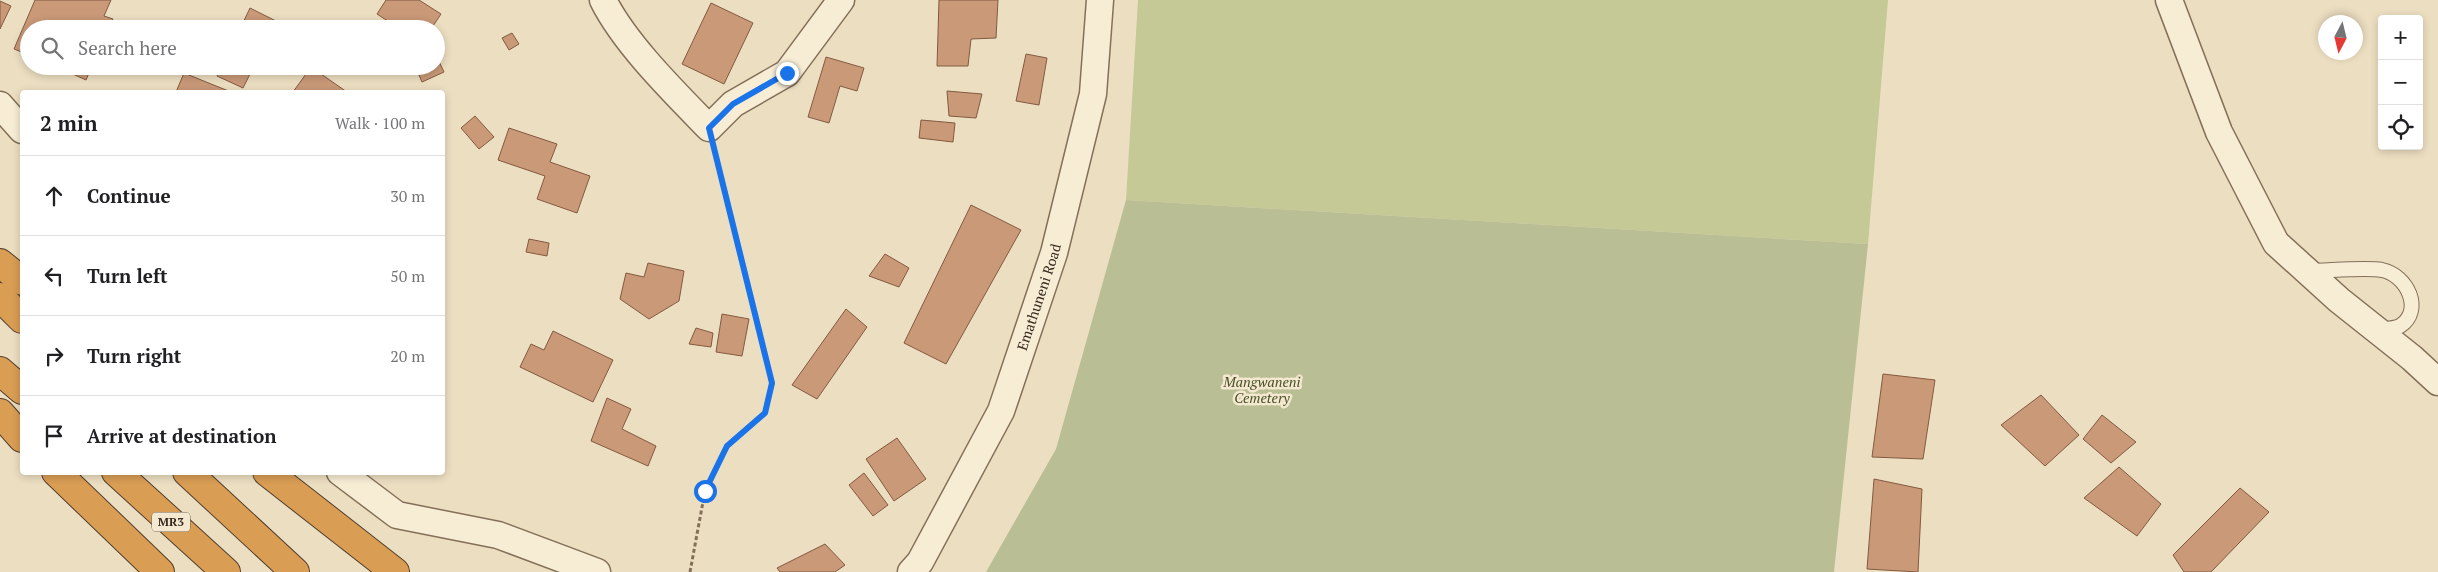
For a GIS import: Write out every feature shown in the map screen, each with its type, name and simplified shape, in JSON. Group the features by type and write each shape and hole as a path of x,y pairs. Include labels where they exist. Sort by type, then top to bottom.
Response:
{"highway":[{"path":"0,263 20,280"},
{"path":"0,297 20,317"},
{"path":"0,370 20,388"},
{"path":"0,414 20,436"},
{"path":"59,475 160,572"},
{"name":"MR3","path":"119,475 226,572"},
{"path":"190,475 295,572"},
{"path":"271,475 395,572"}],"street":[{"path":"603,0 611,16 667,86 709,128 733,104 787,73 841,0"},
{"name":"Emathuneni Road","path":"911,572 920,562 1000,411 1054,253 1093,94 1100,0"},
{"path":"2169,0 2223,141 2276,243 2438,382"},
{"path":"0,105 20,128"},
{"path":"344,475 397,515 498,534 597,572"}],"lane":[{"path":"2307,271 2383,270 2405,283 2411,296 2410,315 2399,326 2377,330"}],"path":[{"path":"690,572 705,491 727,446 765,413 772,383 709,128"}],"green space":[{"path":"1138,0 1888,0 1868,244 1126,200"},
{"name":"Mangwaneni Cemetery","path":"1126,200 1868,244 1834,572 986,572 1056,449"}],"building":[{"path":"35,0 111,0 104,16 112,20 26,20"},
{"path":"386,0 419,0 441,14 437,20 386,20 377,14"},
{"path":"939,0 998,0 996,38 971,39 968,66 937,66"},
{"path":"0,1 11,6 0,29"},
{"path":"711,3 753,23 724,84 682,64"},
{"path":"250,8 274,20 244,20"},
{"path":"512,33 519,44 509,50 502,38"},
{"path":"20,35 20,51 14,49"},
{"path":"1026,54 1047,58 1039,105 1016,101"},
{"path":"826,57 864,68 857,91 840,86 829,123 808,117"},
{"path":"75,75 88,75 86,80"},
{"path":"183,75 189,75 226,90 177,90"},
{"path":"217,75 250,75 243,88"},
{"path":"305,75 323,75 344,90 294,90"},
{"path":"419,75 437,75 422,82"},
{"path":"947,91 982,94 976,118 949,116"},
{"path":"475,116 494,137 479,149 461,128"},
{"path":"921,120 955,123 953,142 919,138"},
{"path":"509,128 557,144 550,162 590,176 577,213 537,199 545,176 498,160"},
{"path":"971,205 1021,230 946,364 904,343"},
{"path":"529,239 549,243 547,256 526,252"},
{"path":"885,254 909,268 899,287 869,276"},
{"path":"648,263 684,271 679,301 649,319 620,299 626,273 644,277"},
{"path":"846,309 867,327 817,399 792,385"},
{"path":"722,314 749,319 742,356 716,352"},
{"path":"696,328 713,333 711,347 689,344"},
{"path":"553,331 613,360 593,402 520,367 531,344 544,350"},
{"path":"1883,374 1935,380 1923,459 1872,457"},
{"path":"2041,395 2079,435 2045,466 2001,425"},
{"path":"607,398 631,409 622,429 656,446 648,466 591,441"},
{"path":"2102,415 2136,442 2111,463 2083,439"},
{"path":"897,438 926,479 894,501 866,459"},
{"path":"2119,467 2161,504 2137,536 2084,498"},
{"path":"864,473 888,505 873,516 849,485"},
{"path":"1874,479 1922,489 1918,572 1867,569"},
{"path":"2240,488 2269,512 2211,572 2184,572 2173,555"},
{"path":"825,544 845,565 835,572 780,572 777,568"}],"route":[{"path":"705,491 727,446 765,413 772,383 709,128 733,104 787,73"}]}
